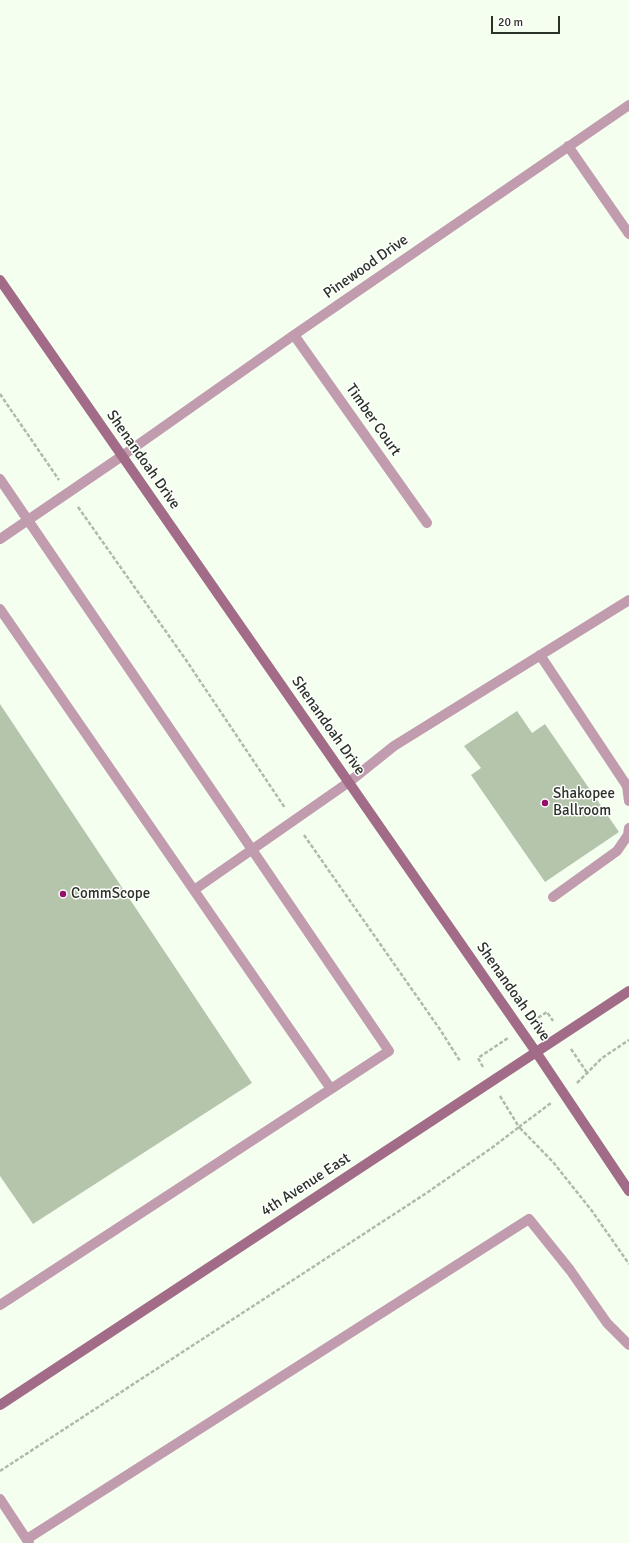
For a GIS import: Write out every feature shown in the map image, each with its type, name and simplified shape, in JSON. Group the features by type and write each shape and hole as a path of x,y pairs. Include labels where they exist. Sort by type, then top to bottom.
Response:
{"street":[{"name":"Pinewood Drive","path":"0,539 629,105"},
{"path":"568,146 629,234"},
{"name":"Shenandoah Drive","path":"0,280 536,1052 629,1191"},
{"name":"Timber Court","path":"294,335 427,523"},
{"path":"0,479 389,1051 0,1304"},
{"path":"194,890 349,782 394,746 629,600"},
{"path":"0,609 331,1089"},
{"path":"540,655 628,785 629,801"},
{"path":"553,897 617,851 628,835 629,828"},
{"name":"4th Avenue East","path":"0,1405 629,991"},
{"path":"0,1499 28,1541 529,1219 570,1270 607,1323 629,1345"}],"path":[{"path":"0,394 67,492 186,660 294,820 441,1031 460,1061"},
{"path":"588,1074 602,1058 629,1040"},
{"path":"0,1471 425,1194 519,1127 552,1162 582,1199 629,1264"}],"building":[{"name":"CommScope","path":"0,704 252,1083 33,1224 0,1176"},
{"name":"Shakopee Ballroom","path":"517,711 532,733 545,724 619,832 545,882 471,775 481,768 464,746"}],"place":[{"name":"Shakopee Ballroom","path":"545,803"},
{"name":"CommScope","path":"63,894"}]}
